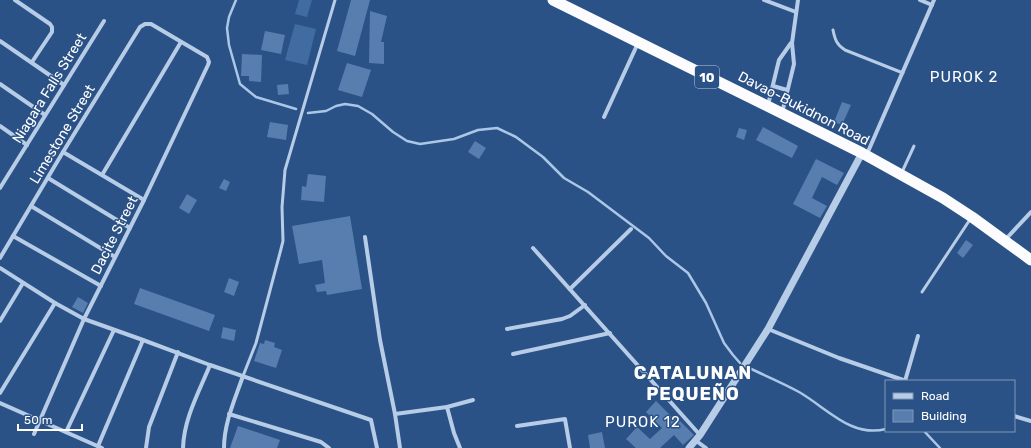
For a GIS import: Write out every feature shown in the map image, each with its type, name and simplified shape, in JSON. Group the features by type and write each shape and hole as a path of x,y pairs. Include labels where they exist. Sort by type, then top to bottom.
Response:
{"highway":[{"name":"Davao-Bukidnon Road","path":"559,1 864,155 943,198 1031,260"}],"street":[{"path":"15,0 50,24 52,27 52,32 32,62"},
{"path":"764,0 796,12"},
{"path":"781,114 794,64 792,43 798,0"},
{"path":"920,0 932,5"},
{"path":"689,448 768,329 864,155 903,73 934,0"},
{"name":"Niagara Falls Street","path":"0,188 104,21"},
{"name":"Limestone Street","path":"0,258 140,27 145,24 151,24 181,42"},
{"path":"0,41 64,85"},
{"path":"102,175 181,42"},
{"name":"Dacite Street","path":"34,434 84,319 116,258 208,65 208,59 205,55 181,42"},
{"path":"604,117 638,42"},
{"path":"767,106 779,60 792,43"},
{"path":"0,84 45,115"},
{"path":"772,86 788,90"},
{"path":"0,126 27,145"},
{"path":"63,152 144,200"},
{"path":"48,178 130,228"},
{"path":"32,206 116,258"},
{"path":"1004,240 1031,212"},
{"path":"570,289 631,229"},
{"path":"13,236 101,286"},
{"path":"365,237 380,340 395,414 400,448"},
{"path":"533,248 610,333 706,448"},
{"path":"0,268 55,303 84,319 178,352 210,365 371,420 377,448"},
{"path":"0,321 23,283"},
{"path":"0,393 55,303"},
{"path":"507,328 562,320 585,305"},
{"path":"768,329 839,358 903,380"},
{"path":"66,432 114,330"},
{"path":"513,354 610,333"},
{"path":"906,380 918,336"},
{"path":"98,446 143,340"},
{"path":"146,448 148,427 178,352"},
{"path":"183,448 189,414 210,365"},
{"path":"224,448 229,414 243,376"},
{"path":"395,414 447,407 473,400"},
{"path":"0,403 102,448"},
{"path":"447,407 460,448"},
{"path":"229,414 321,442 329,448"},
{"path":"1015,416 1031,421"},
{"path":"517,426 565,419 570,448"}],"lane":[{"path":"243,376 256,343 283,241 282,207 285,170 335,0"},
{"path":"833,30 836,42 845,50 903,73"},
{"path":"900,175 914,146"},
{"path":"922,292 972,217"}],"shaded area":[{"path":"299,0 312,0 307,17 295,14"},
{"path":"295,24 316,29 307,65 285,60"}],"building":[{"path":"351,0 370,0 355,56 337,51"},
{"path":"370,11 387,16 381,42 384,42 384,64 369,63"},
{"path":"265,31 285,35 281,54 261,50"},
{"path":"242,54 262,55 261,82 249,81 249,76 241,76"},
{"path":"347,63 371,70 362,97 338,90"},
{"path":"288,84 289,94 278,95 277,85"},
{"path":"842,102 851,105 842,125 834,122"},
{"path":"270,122 288,125 286,140 267,137"},
{"path":"763,127 798,146 792,158 756,140"},
{"path":"739,128 747,130 744,140 736,137"},
{"path":"475,141 486,148 479,159 468,152"},
{"path":"816,159 844,173 837,185 822,177 812,198 827,206 820,218 793,204"},
{"path":"308,174 326,176 324,202 301,200 302,186 306,187"},
{"path":"224,179 230,182 226,191 219,188"},
{"path":"187,194 197,200 189,214 179,208"},
{"path":"350,216 362,289 327,295 326,291 317,292 315,285 325,283 322,260 299,264 292,226"},
{"path":"966,240 973,245 963,258 957,253"},
{"path":"229,278 239,282 234,296 224,292"},
{"path":"140,288 215,315 209,331 134,304"},
{"path":"78,297 88,303 83,313 72,307"},
{"path":"223,327 236,330 234,341 221,338"},
{"path":"265,340 275,343 274,347 282,350 276,368 254,361 260,343 264,344"},
{"path":"656,401 673,418 675,416 694,435 683,445 674,435 660,448 636,448 626,439 637,427 650,439 662,428 646,412"},
{"path":"238,426 280,440 277,448 230,448"},
{"path":"602,432 605,448 590,448 588,435"}],"waterway":[{"path":"236,0 229,17 227,28 229,45 240,84 256,97 296,109"},
{"path":"308,113 326,111 336,106 345,104 358,106 372,114 393,132 407,141 420,144 454,139 478,130 497,128 516,137 543,157 564,178 588,192 649,238 666,256 688,273 706,303 724,343 740,363"},
{"path":"749,368 799,392 840,420 850,425 873,431 885,429"},
{"path":"925,432 940,448"}],"district":[{"name":"PUROK 2","path":"964,77"},
{"name":"CATALUNAN PEQUEÑO","path":"693,383"},
{"name":"PUROK 12","path":"643,422"}]}
